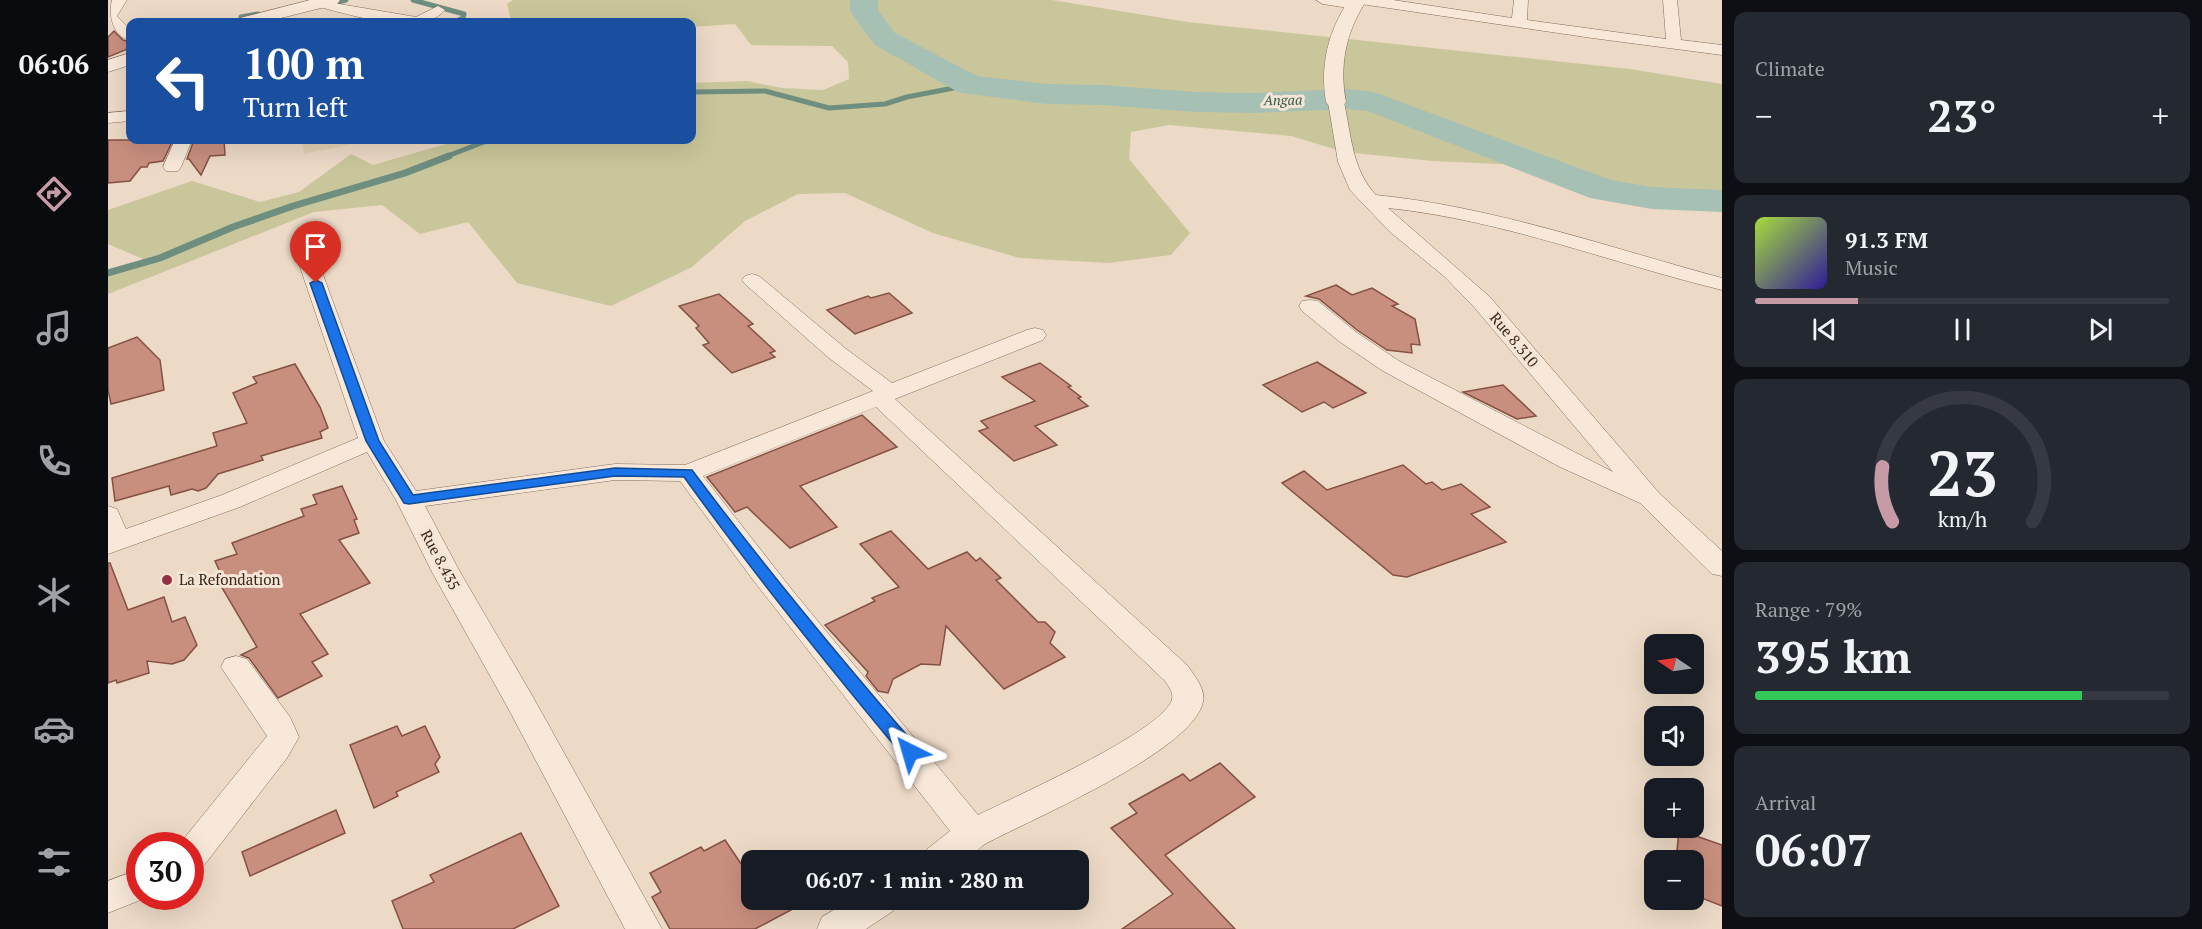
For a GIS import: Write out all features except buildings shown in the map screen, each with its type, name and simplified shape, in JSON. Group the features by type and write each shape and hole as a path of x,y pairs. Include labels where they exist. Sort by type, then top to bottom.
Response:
{"street":[{"path":"120,0 109,16 126,33"},
{"path":"1323,0 1359,2 1519,22 1722,50"},
{"path":"1519,22 1521,0"},
{"path":"1670,0 1674,44"},
{"path":"1335,96 1336,46 1359,2"},
{"path":"318,3 320,18"},
{"path":"261,18 318,3 392,18"},
{"path":"426,18 438,10"},
{"path":"108,66 126,59"},
{"name":"Rue 8.310","path":"1335,96 1347,162 1357,186 1397,228 1452,273 1482,302 1651,500 1722,567"},
{"path":"108,118 126,116"},
{"path":"172,167 181,144"},
{"path":"1370,200 1439,207 1494,219 1722,284"},
{"name":"Rue 8.435","path":"308,261 372,441 409,500 446,572 522,705 644,929"},
{"path":"752,280 884,395 1176,673 1188,690 1187,704 1179,718 1132,752 972,834 952,850"},
{"path":"1310,306 1348,338 1391,366 1569,461 1651,500"},
{"path":"409,500 615,472 688,473 1035,335"},
{"path":"108,515 112,544 231,501 372,441"},
{"path":"688,473 722,521 841,670 939,787 972,834"},
{"path":"204,839 276,749 282,736 279,726 236,667"},
{"path":"108,897 126,890"},
{"path":"835,929 864,910"}],"shaded area":[{"path":"513,0 1052,0 1187,22 1630,69 1722,84 1722,201 1631,195 1603,190 1542,166 1433,161 1344,152 1291,136 1169,125 1131,132 1129,159 1190,233 1171,255 1108,263 1020,258 933,233 845,193 798,194 745,221 692,267 611,306 517,283 468,222 420,234 382,205 314,212 108,294 108,272 143,259 108,244 108,210 192,181 260,202 299,192 351,154 373,165 446,144 696,144 696,83 747,81 782,88 823,90 849,79 848,62 832,46 751,45 735,24 696,27 696,18 510,18 507,4"},
{"path":"302,144 348,144 348,145 304,154"}],"waterway":[{"path":"331,4 346,0"},
{"path":"413,0 464,14 463,18"},
{"name":"Angaa","path":"864,0 864,11 885,39 969,85 1047,94 1102,95 1196,102 1254,103 1348,99 1374,102 1603,190 1652,198 1722,201"},
{"path":"241,17 258,14"},
{"path":"696,92 765,91 829,108 885,104 907,97 969,85"},
{"path":"445,157 479,144"},
{"path":"108,273 160,258 233,227 293,206 405,173 449,156"}],"place":[{"name":"La Refondation","path":"167,580"}],"route":[{"path":"316,283 372,441 409,500 615,472 688,473 709,504 841,670 910,752"}]}
